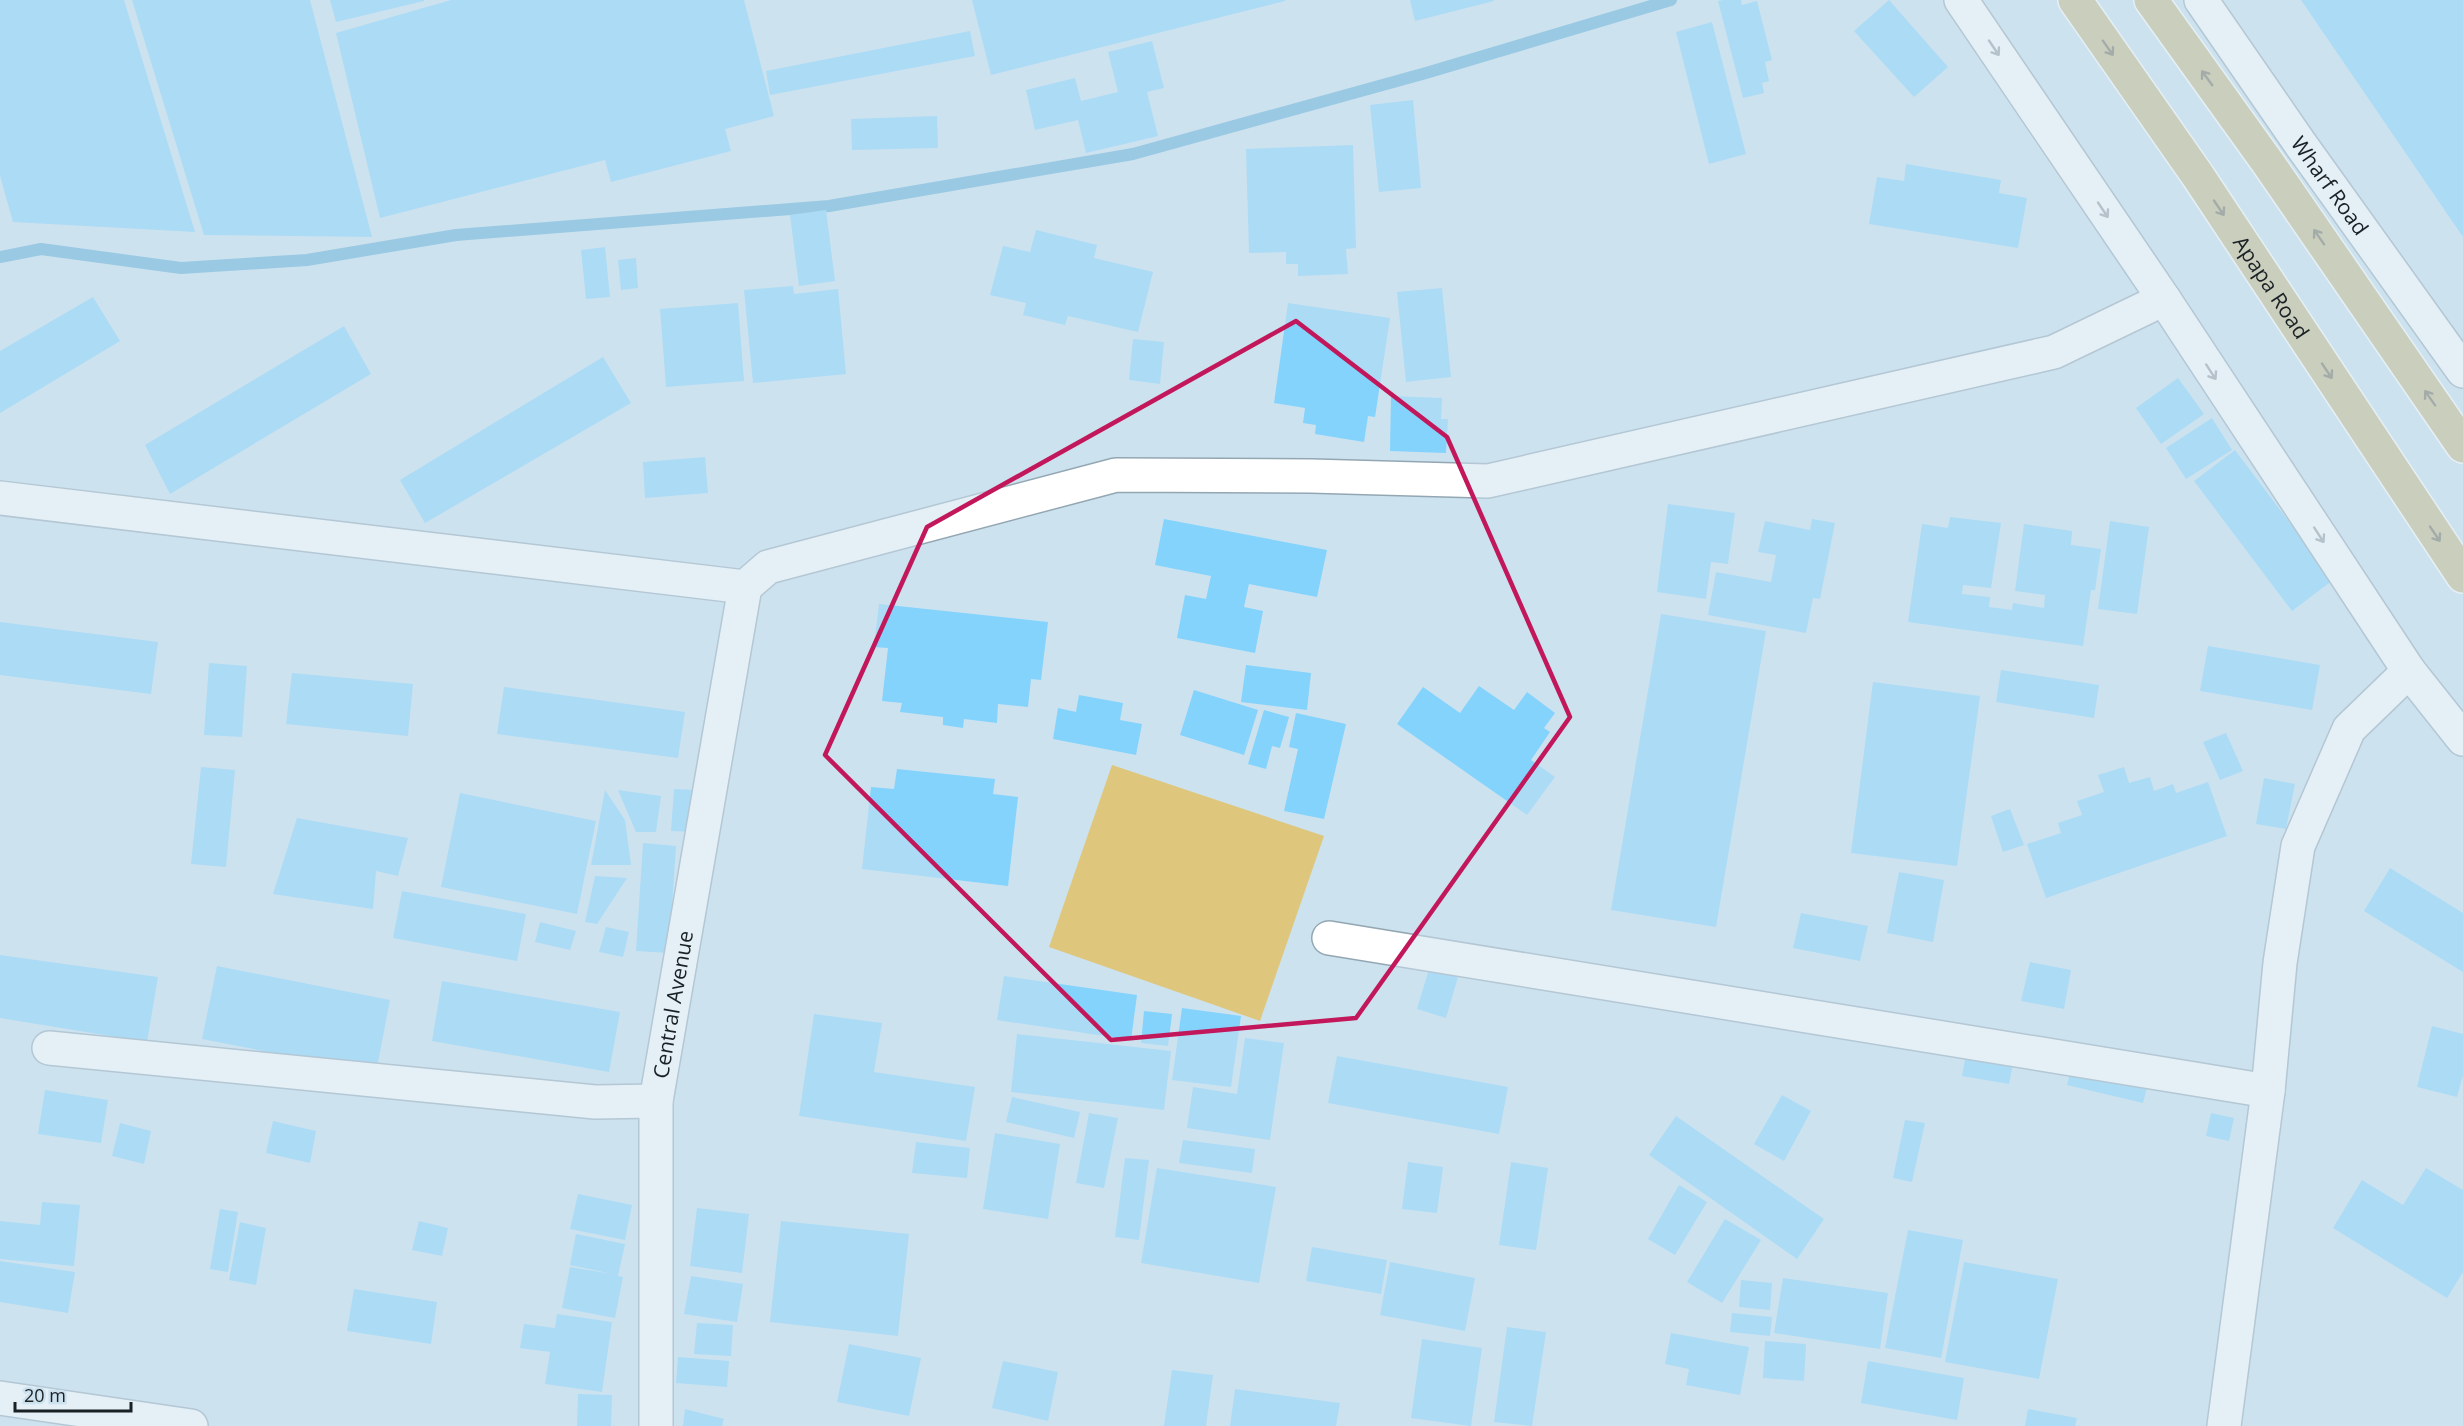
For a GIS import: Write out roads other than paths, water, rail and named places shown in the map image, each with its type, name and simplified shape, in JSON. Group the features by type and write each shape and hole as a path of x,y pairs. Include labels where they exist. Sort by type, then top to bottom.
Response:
{"main road":[{"name":"Apapa Road","path":"2075,0 2198,176 2463,576"},
{"path":"2151,0 2268,163 2463,446"}],"street":[{"path":"1961,0 2164,299 2409,671 2463,739"},
{"name":"Wharf Road","path":"2201,0 2299,142 2463,371"},
{"path":"0,498 745,587 768,567 1116,475 1311,476 1488,481 2054,352 2164,299"},
{"name":"Central Avenue","path":"656,1426 656,1101 745,587"},
{"path":"2224,1426 2268,1091 2280,963 2298,846 2349,729 2409,671"},
{"path":"1329,938 2268,1091"},
{"path":"49,1048 595,1102 656,1101"},
{"path":"0,1398 191,1426"}],"waterway":[{"path":"0,257 41,249 181,268 307,260 456,235 829,206 1133,154 1426,73 1671,0"}]}
